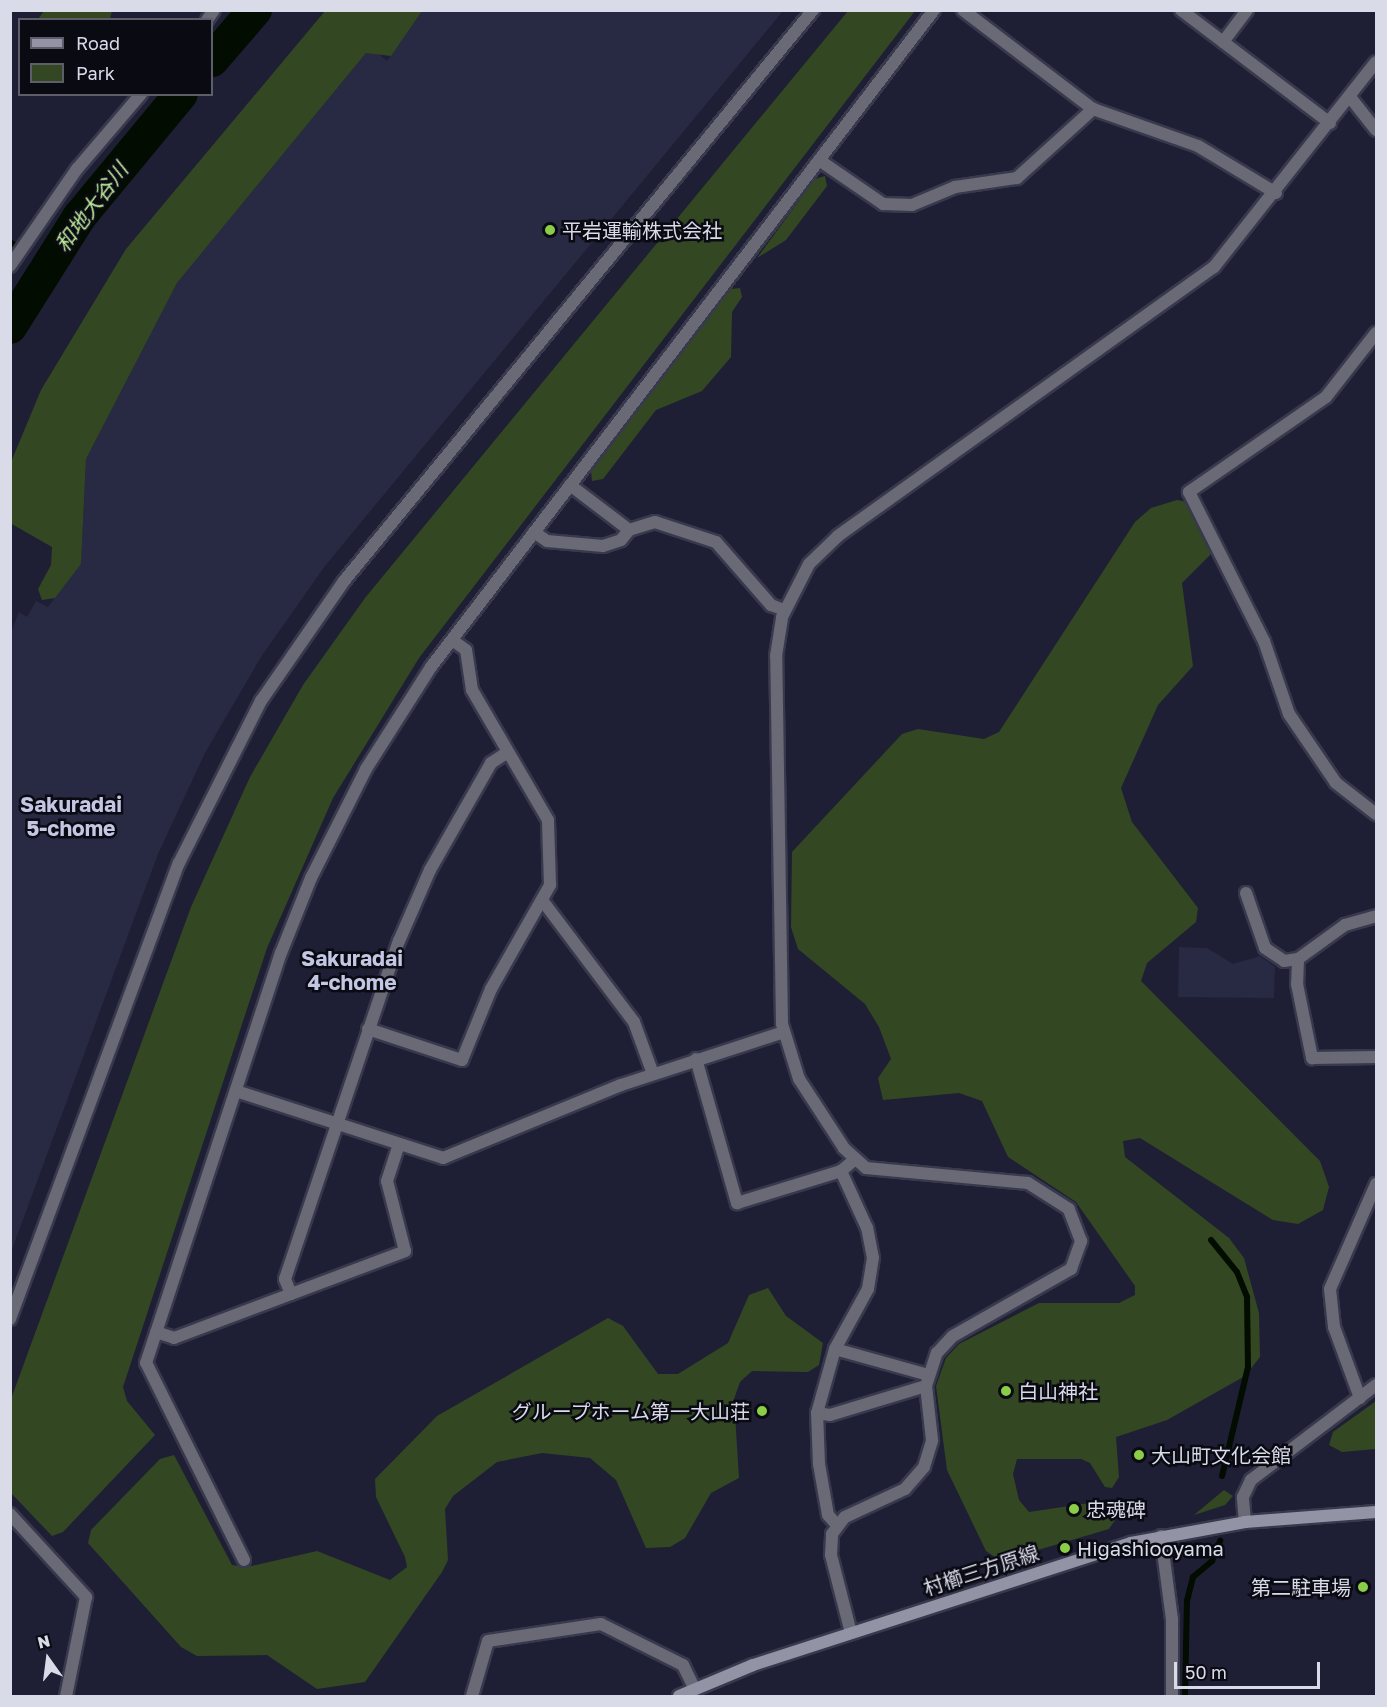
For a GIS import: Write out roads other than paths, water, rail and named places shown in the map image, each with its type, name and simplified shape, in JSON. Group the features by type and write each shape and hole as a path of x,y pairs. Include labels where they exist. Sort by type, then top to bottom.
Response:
{"main road":[{"name":"村櫛三方原線","path":"679,1696 851,1633 1161,1536 1245,1522 1377,1512"}],"street":[{"path":"10,1319 179,863 261,700 344,581 813,10"},
{"path":"244,1560 146,1363 281,953 328,841 386,735 452,640 934,10"},
{"path":"963,10 1093,109 1198,146 1276,194"},
{"path":"1181,10 1330,123"},
{"path":"1223,42 1247,10"},
{"path":"851,1633 830,1545 837,1525 905,1489 924,1467 932,1440 927,1381 947,1340 1071,1269 1081,1252 1078,1226 1069,1209 1028,1183 880,1173 854,1160 799,1079 784,1032 776,656 784,610 798,580 823,549 1214,267 1276,194 1377,62"},
{"path":"10,266 77,169 139,96"},
{"path":"1350,97 1377,130"},
{"path":"819,160 884,204 912,205 955,187 1017,178 1093,109"},
{"path":"1377,333 1326,397 1189,492 1264,641 1289,714 1336,783 1377,814"},
{"path":"570,485 629,530"},
{"path":"534,532 547,541 603,546 621,540 629,530 656,522 716,542 771,605 784,610"},
{"path":"368,1029 462,1060 491,989 550,885 548,820 472,690 466,650 452,640"},
{"path":"291,1294 285,1279 336,1123 368,1029 430,870 491,763 508,752"},
{"path":"1246,893 1269,955 1284,961 1298,959 1336,929 1377,916"},
{"path":"542,900 634,1022 653,1074"},
{"path":"1298,959 1297,984 1312,1058 1377,1057"},
{"path":"236,1090 442,1158 653,1074 784,1032"},
{"path":"696,1059 737,1203 841,1171 854,1160"},
{"path":"156,1332 174,1338 405,1251 387,1181 399,1144"},
{"path":"837,1525 828,1515 819,1464 817,1413 835,1349 868,1289 873,1258 867,1228 841,1171"},
{"path":"1360,1398 1334,1327 1330,1289 1377,1184"},
{"path":"835,1349 927,1381"},
{"path":"817,1413 830,1415 927,1381"},
{"path":"1245,1522 1244,1497 1251,1480 1377,1385"},
{"path":"10,1514 86,1597 66,1696"},
{"path":"1161,1536 1172,1619 1172,1696"},
{"path":"472,1696 488,1641 601,1624 683,1665 694,1689"}],"waterway":[{"name":"和地大谷川","path":"213,59 255,10"},
{"name":"和地大谷川","path":"10,327 80,216 179,96"},
{"path":"10,242 16,246"},
{"path":"39,261 47,265"},
{"path":"1211,1240 1237,1272 1247,1297 1248,1367 1222,1476"},
{"path":"1185,1696 1187,1601 1193,1577 1212,1561 1220,1541"}],"place":[{"name":"平岩運輸株式会社","path":"550,230"},
{"name":"白山神社","path":"1006,1391"},
{"name":"グループホーム第一大山荘","path":"762,1411"},
{"name":"大山町文化会館","path":"1139,1455"},
{"name":"忠魂碑","path":"1074,1509"},
{"name":"Higashiooyama","path":"1065,1548"},
{"name":"第二駐車場","path":"1363,1587"}],"district":[{"name":"Sakuradai 5-chome","path":"71,816"},
{"name":"Sakuradai 4-chome","path":"352,970"}]}
